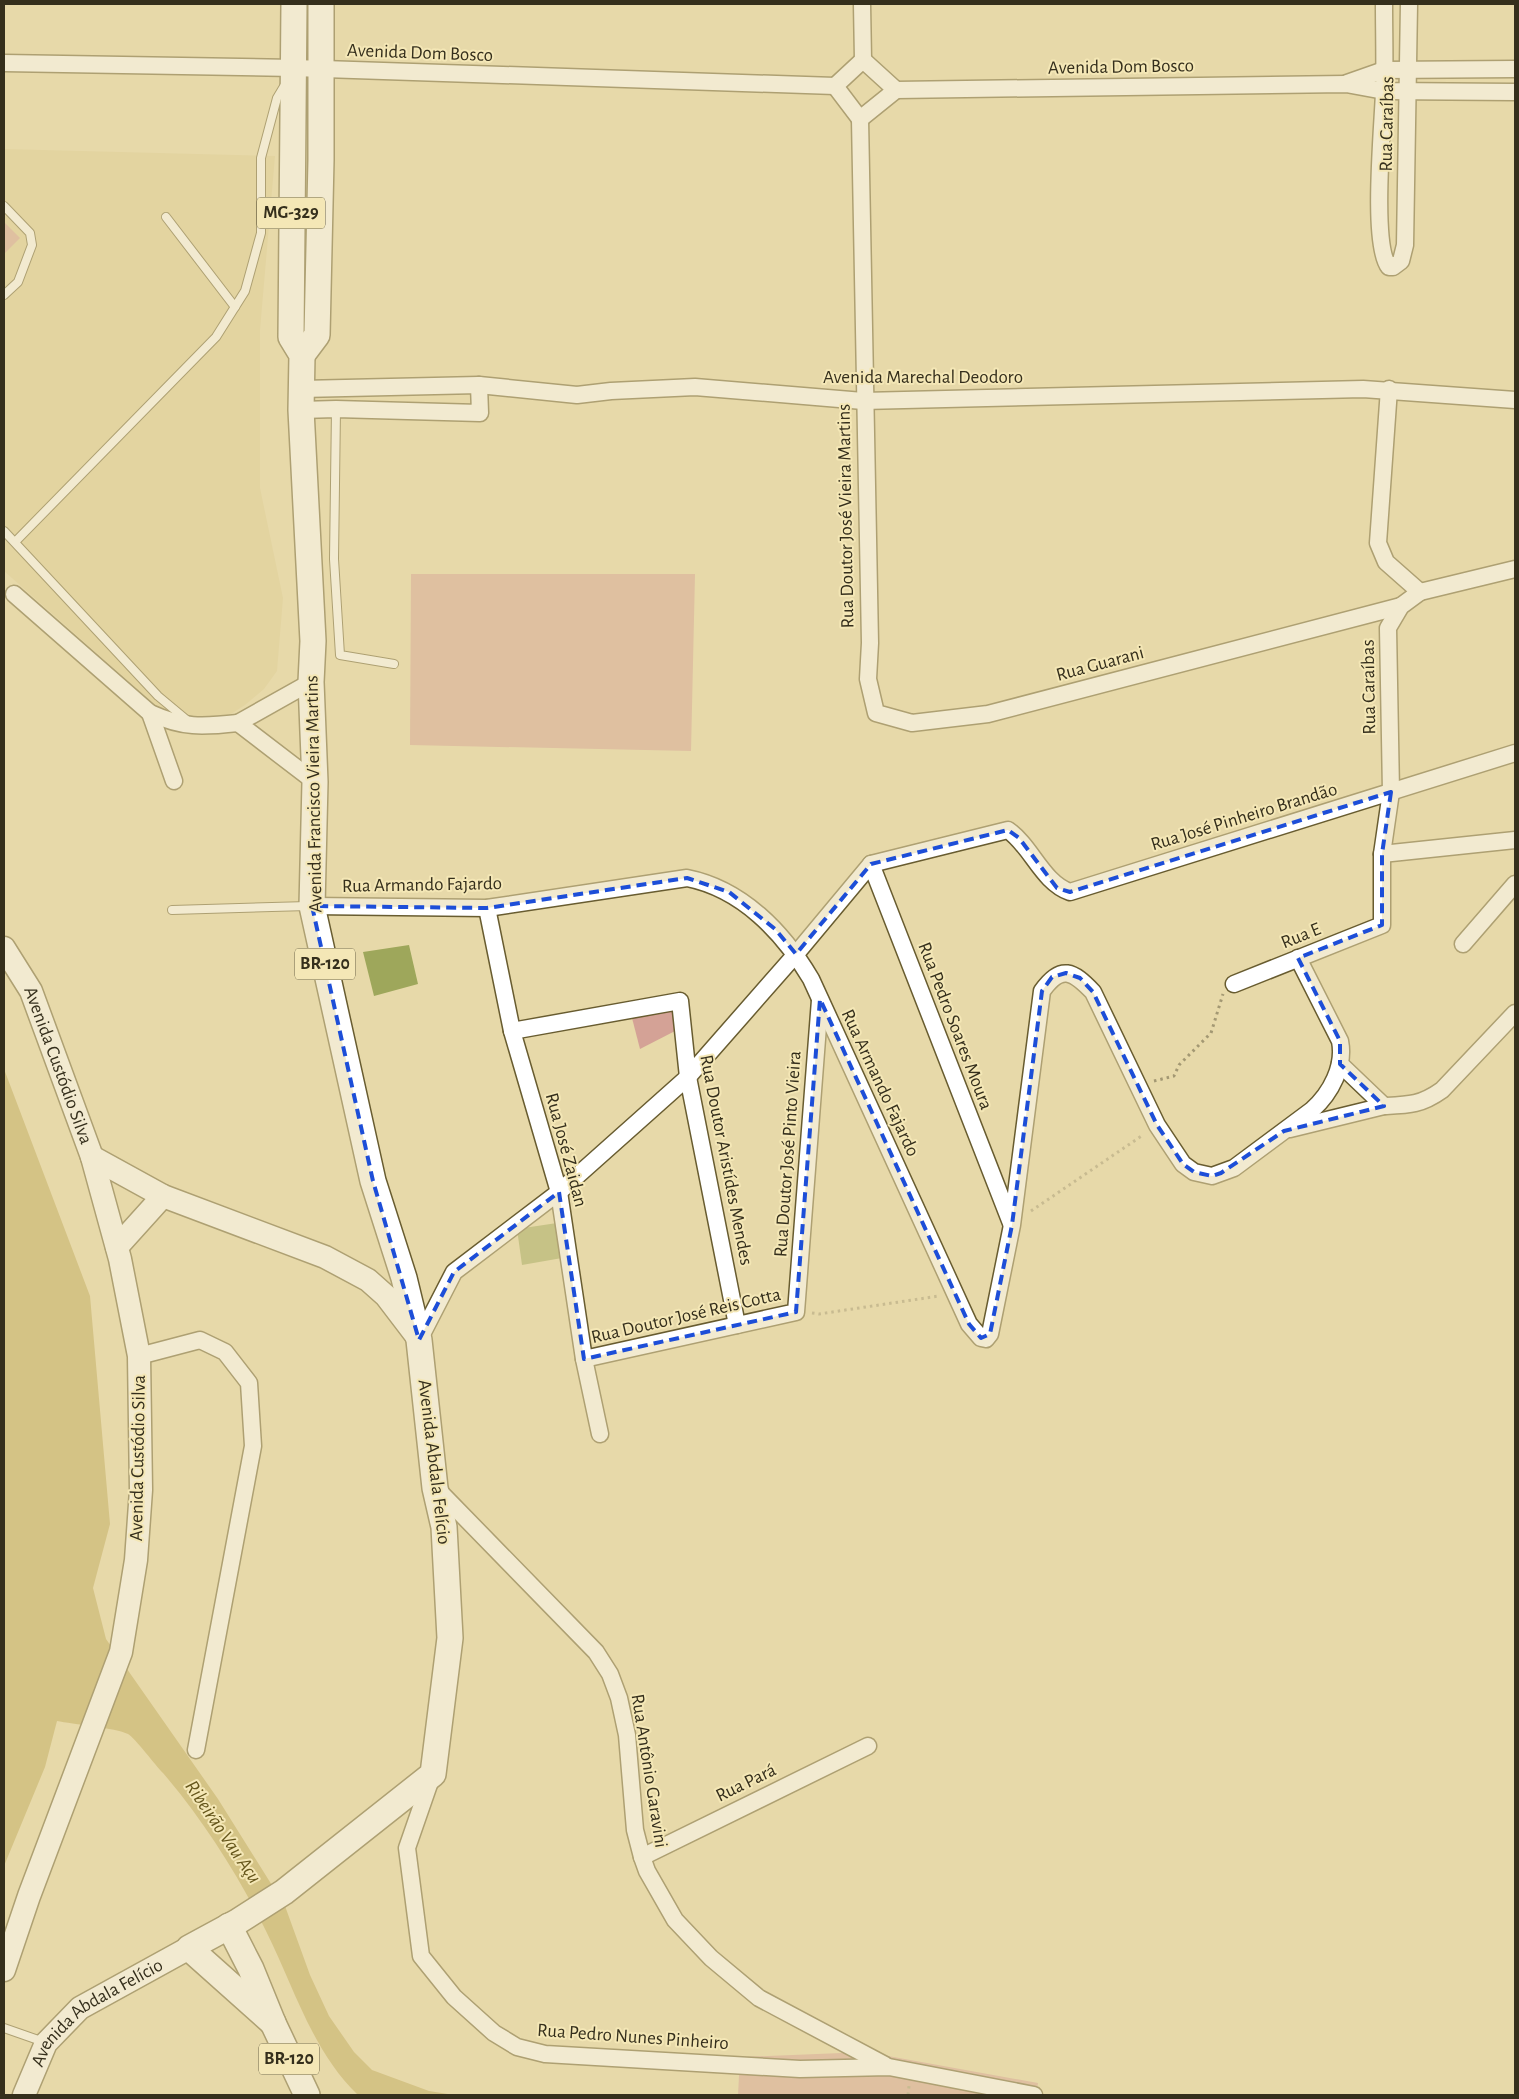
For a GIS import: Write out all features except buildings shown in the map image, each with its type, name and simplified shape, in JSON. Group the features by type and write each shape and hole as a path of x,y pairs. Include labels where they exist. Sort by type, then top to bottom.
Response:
{"main road":[{"name":"Avenida Francisco Vieira Martins","path":"294,4 295,89 291,139 291,337 302,355 301,400 313,641 311,682 315,782 312,906 373,1182 404,1278 420,1340"},
{"path":"302,355 316,335 322,70 321,4"},
{"name":"Avenida Custódio Silva","path":"4,948 31,991 92,1158 119,1253 136,1330 139,1356 141,1490 136,1560 121,1652 84,1747 4,1970"},
{"path":"92,1158 163,1196 325,1257 368,1280 386,1296 420,1340"},
{"path":"119,1253 163,1196"},
{"name":"Avenida Abdala Felício","path":"420,1340 435,1488 444,1527 450,1638 433,1774"},
{"path":"273,2023 189,1948 233,1924 284,1892 433,1774"},
{"path":"233,1924 273,2023"},
{"name":"Avenida Abdala Felício","path":"24,2095 46,2043 80,2008 189,1948"},
{"name":"BR-120","path":"273,2023 307,2095"}],"street":[{"path":"862,4 863,60 896,90 860,119 835,86 863,60"},
{"name":"Rua Caraíbas","path":"1384,4 1384,91 1379,206 1384,257 1389,266 1393,267 1401,261 1405,245 1409,4"},
{"name":"Avenida Dom Bosco","path":"4,63 294,68 835,86"},
{"path":"1384,70 1515,69"},
{"name":"Avenida Dom Bosco","path":"1346,84 1384,70"},
{"name":"Avenida Dom Bosco","path":"896,90 1346,84 1384,91 1515,92"},
{"name":"Rua Doutor José Vieira Martins","path":"860,119 863,401 870,643"},
{"path":"301,400 336,409 480,413 479,384"},
{"name":"Avenida Marechal Deodoro","path":"301,400 479,384 577,395 695,386 863,401 1389,389 1515,400"},
{"path":"1389,389 1378,543 1386,562 1420,592 1515,569"},
{"name":"Rua Caraíbas","path":"1382,925 1382,854 1391,792 1388,628 1401,606 1420,592"},
{"path":"14,594 150,713 172,723 193,726 238,723 311,682"},
{"name":"Rua Guarani","path":"870,643 868,679 876,713 912,723 988,714 1401,606"},
{"path":"150,713 174,781"},
{"path":"238,723 315,782"},
{"name":"Rua José Pinheiro Brandão","path":"870,864 1008,830 1019,838 1058,888 1070,892 1515,753"},
{"path":"1382,854 1515,840"},
{"path":"420,1340 454,1272 559,1192 688,1078 796,954 870,864"},
{"name":"Rua Pedro Soares Moura","path":"870,864 1012,1224"},
{"name":"Rua Armando Fajardo","path":"312,906 487,908 687,878 709,882 729,892 769,924 796,954 820,999 969,1324 982,1338 986,1339 990,1334 1012,1224 1042,991 1052,977 1066,973 1080,978 1093,992 1137,1084"},
{"path":"1463,944 1515,884"},
{"name":"Rua José Zaidan","path":"487,908 512,1031 559,1192 584,1359 600,1434"},
{"name":"Rua E","path":"1234,984 1382,925"},
{"path":"1137,1084 1157,1125 1183,1164 1194,1172 1212,1176 1234,1168 1284,1131 1322,1101 1334,1081 1342,1051 1340,1041 1298,958"},
{"name":"Rua Doutor José Pinto Vieira","path":"796,1312 820,999"},
{"name":"Rua Doutor Aristídes Mendes","path":"512,1031 680,1001 688,1078 737,1325"},
{"path":"1284,1131 1384,1106 1414,1105 1428,1100 1442,1090 1515,1013"},
{"path":"1340,1064 1384,1106"},
{"name":"Rua Doutor José Reis Cotta","path":"584,1359 796,1312"},
{"path":"139,1356 200,1340 225,1352 249,1383 253,1446 196,1750"},
{"name":"Rua Antônio Garavini","path":"435,1488 596,1652 610,1674 619,1698 627,1735 634,1830 647,1871 675,1920 711,1958 760,1998 889,2067"},
{"name":"Rua Pará","path":"642,1857 868,1746"},
{"name":"Rua Pedro Nunes Pinheiro","path":"433,1774 407,1848 421,1956 454,1997 502,2038 517,2047 545,2054 800,2069 889,2067 1034,2095"}],"lane":[{"path":"15,542 216,336 245,291 261,233 261,158 277,98 294,68"},
{"path":"4,206 30,233 32,245 18,282 4,295"},
{"path":"166,217 235,307"},
{"path":"336,409 334,559 340,655 394,664"},
{"path":"4,531 158,696 193,726"},
{"path":"172,910 312,906"},
{"path":"4,2028 46,2043"}],"path":[{"path":"1137,1084 1174,1076 1179,1065 1212,1033 1220,998 1234,984"},
{"path":"1012,1224 1157,1125"},
{"path":"796,1312 819,1314 955,1293"}],"highlighted area":[{"path":"1391,792 1382,854 1382,925 1298,958 1340,1041 1340,1064 1384,1106 1284,1131 1221,1173 1212,1176 1194,1172 1183,1164 1157,1125 1093,992 1080,978 1066,973 1052,977 1042,991 1012,1225 990,1334 981,1338 969,1324 820,999 796,1312 584,1359 559,1192 454,1272 419,1340 373,1181 312,906 487,908 687,878 729,892 775,929 796,954 871,864 1008,830 1019,838 1057,888 1070,892"}],"shaded area":[{"path":"4,149 275,156 260,330 260,488 283,598 277,671 264,689 245,705 220,721 197,719 162,711 4,571"},
{"path":"4,222 20,238 4,254"},
{"path":"411,574 695,574 691,751 410,745"},
{"path":"674,1006 677,1030 640,1049 632,1018"},
{"path":"866,2052 1038,2083 1036,2095 738,2095 740,2057"}],"water":[{"name":"Ribeirão Vau Açu","path":"4,1069 90,1296 110,1524 93,1588 106,1639 218,1799 285,1906 310,1975 329,2016 354,2052 372,2070 429,2091 454,2095 358,2095 342,2078 316,2039 266,1931 232,1869 178,1791 128,1734 104,1728 57,1721 45,1767 4,1866"}]}
